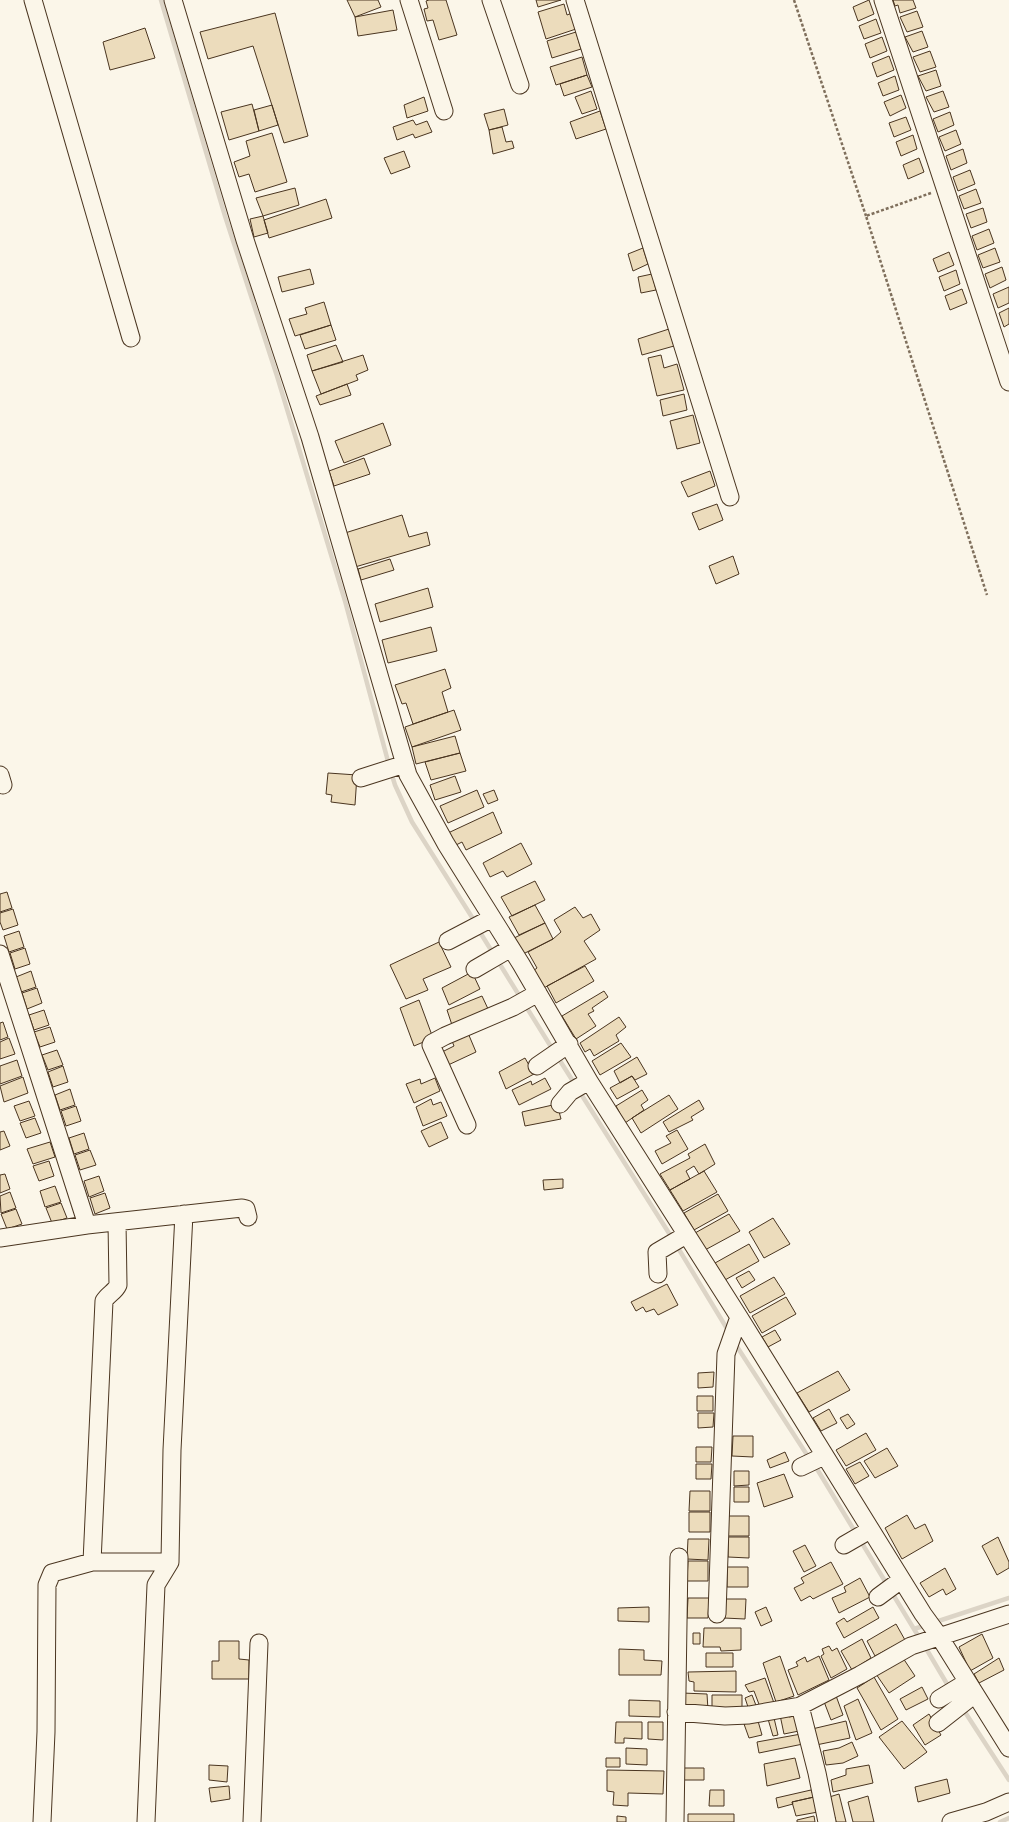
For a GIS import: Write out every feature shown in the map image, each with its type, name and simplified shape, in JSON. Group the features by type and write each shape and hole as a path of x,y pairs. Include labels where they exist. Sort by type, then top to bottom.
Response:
{"street":[{"path":"33,0 130,338"},
{"path":"173,0 245,240 310,437 402,765 488,920 494,958 527,998 554,1054 575,1091 684,1236 738,1318 811,1462 857,1538 889,1589 923,1614 934,1635 958,1695 1009,1748"},
{"path":"409,0 444,111"},
{"path":"491,0 520,85"},
{"path":"576,0 730,497"},
{"path":"883,0 1009,382"},
{"path":"361,778 402,765"},
{"path":"448,941 488,920"},
{"path":"0,954 87,1225"},
{"path":"467,1126 431,1045 445,1036 527,998"},
{"path":"0,1238 87,1225 242,1208 246,1209 248,1217"},
{"path":"146,1822 156,1585 170,1562 172,1443 184,1214"},
{"path":"92,1562 104,1301 106,1296 115,1290 118,1284 117,1222"},
{"path":"658,1274 657,1252 661,1248 684,1236"},
{"path":"717,1614 726,1354 738,1318"},
{"path":"675,1822 679,1557"},
{"path":"42,1822 46,1732 47,1585 52,1573 92,1562 170,1562"},
{"path":"676,1712 725,1716 749,1715 800,1706 934,1635 1009,1614"},
{"path":"252,1822 259,1642"},
{"path":"938,1723 958,1695"},
{"path":"800,1706 817,1773 827,1822"},
{"path":"950,1822 986,1812 1009,1802"}],"path":[{"path":"794,0 866,216 987,595"},
{"path":"866,216 944,188"}],"building":[{"path":"347,0 378,0 381,7 355,17"},
{"path":"446,0 457,35 439,40 433,20 427,21 424,9 428,8 426,1"},
{"path":"536,0 561,0 538,7"},
{"path":"869,0 874,14 858,21 853,7"},
{"path":"893,0 913,0 916,8 900,13 898,5 895,6"},
{"path":"564,4 567,15 572,13 576,29 546,39 538,12"},
{"path":"393,10 397,30 358,36 355,17"},
{"path":"917,11 923,27 907,32 900,17"},
{"path":"275,13 308,136 284,143 253,46 208,59 200,32"},
{"path":"876,19 881,33 864,39 859,26"},
{"path":"145,28 155,58 110,70 103,42"},
{"path":"922,31 928,47 913,52 905,37"},
{"path":"576,32 581,49 552,58 547,41"},
{"path":"882,37 887,51 870,58 865,44"},
{"path":"930,51 936,67 920,72 913,57"},
{"path":"889,56 894,70 877,77 872,63"},
{"path":"582,57 587,75 556,85 550,67"},
{"path":"936,70 941,86 926,91 918,76"},
{"path":"587,75 592,87 564,96 560,84"},
{"path":"895,76 899,90 883,96 878,83"},
{"path":"591,91 597,109 582,114 575,97"},
{"path":"943,91 949,107 934,112 926,97"},
{"path":"901,95 906,108 890,116 884,102"},
{"path":"424,97 428,111 407,118 404,105"},
{"path":"252,104 259,131 229,140 221,112"},
{"path":"272,105 278,125 259,131 254,110"},
{"path":"504,109 508,125 489,130 484,114"},
{"path":"600,111 606,129 576,139 570,122"},
{"path":"950,112 954,125 938,132 933,119"},
{"path":"906,117 911,130 894,137 889,123"},
{"path":"413,120 416,125 427,121 432,132 415,138 413,134 397,140 393,127"},
{"path":"502,127 506,142 512,141 514,148 493,154 489,130"},
{"path":"956,130 961,144 945,151 939,137"},
{"path":"272,133 287,182 255,192 249,174 239,177 234,162 250,156 246,141"},
{"path":"913,135 917,149 901,156 896,142"},
{"path":"963,149 967,163 951,170 946,156"},
{"path":"404,151 410,167 391,174 384,158"},
{"path":"919,158 924,172 908,179 903,165"},
{"path":"970,170 975,184 958,191 953,177"},
{"path":"295,188 299,205 263,216 256,198"},
{"path":"976,189 981,203 964,209 959,196"},
{"path":"326,199 332,218 269,238 264,220"},
{"path":"983,208 987,222 971,228 966,214"},
{"path":"263,216 268,233 254,237 250,219"},
{"path":"989,229 994,243 977,250 972,236"},
{"path":"643,248 648,264 633,271 628,254"},
{"path":"995,248 1000,262 983,268 978,255"},
{"path":"949,252 954,265 938,272 933,259"},
{"path":"1002,267 1006,280 990,288 985,274"},
{"path":"310,269 314,284 282,292 278,277"},
{"path":"956,270 960,284 944,291 939,277"},
{"path":"652,274 656,290 641,293 638,277"},
{"path":"1009,287 1009,303 998,308 993,294"},
{"path":"962,289 967,303 950,310 945,296"},
{"path":"324,302 331,325 295,336 289,319 307,314 305,308"},
{"path":"1009,308 1009,324 1004,327 999,313"},
{"path":"331,325 336,340 305,349 300,335"},
{"path":"669,329 674,346 642,355 638,339"},
{"path":"336,345 343,362 312,371 307,355"},
{"path":"363,355 368,370 356,375 358,380 321,394 312,371"},
{"path":"661,355 664,368 677,364 684,390 657,396 648,358"},
{"path":"347,384 351,395 320,405 316,396"},
{"path":"684,394 687,410 663,416 660,400"},
{"path":"693,415 700,443 677,449 670,421"},
{"path":"383,423 391,445 344,463 335,441"},
{"path":"364,458 370,474 334,486 329,471"},
{"path":"710,471 715,486 688,497 681,482"},
{"path":"717,504 723,520 699,530 692,513"},
{"path":"402,515 409,537 427,532 430,545 355,567 345,533"},
{"path":"733,556 739,574 716,584 709,566"},
{"path":"390,559 394,570 361,580 358,569"},
{"path":"428,588 433,607 380,622 375,604"},
{"path":"431,627 437,651 388,663 382,640"},
{"path":"445,669 451,688 442,692 448,712 413,724 406,703 402,704 395,685"},
{"path":"454,710 461,730 412,747 405,727"},
{"path":"455,736 460,753 416,764 412,747"},
{"path":"460,753 466,771 431,780 425,762"},
{"path":"328,773 357,775 355,805 331,802 332,795 326,794"},
{"path":"455,776 461,792 435,800 430,785"},
{"path":"477,790 484,807 448,823 440,806"},
{"path":"494,790 498,800 488,804 483,794"},
{"path":"493,812 502,833 466,850 462,842 454,846 448,833"},
{"path":"521,843 532,864 507,877 503,871 490,877 483,863"},
{"path":"535,881 545,900 512,916 501,897"},
{"path":"7,892 12,908 0,912 0,894"},
{"path":"535,905 545,923 519,935 509,917"},
{"path":"575,907 583,918 591,914 600,930 584,941 596,959 542,989 533,971 537,968 528,952 553,939 561,932 554,920"},
{"path":"13,909 18,925 3,930 0,922 0,913"},
{"path":"545,923 553,939 521,955 512,939"},
{"path":"19,931 24,947 9,952 4,936"},
{"path":"439,942 451,967 423,979 428,990 406,999 390,965"},
{"path":"25,948 30,964 15,969 10,953"},
{"path":"585,966 594,981 556,1003 547,986"},
{"path":"31,971 36,987 21,992 16,977"},
{"path":"472,972 480,989 449,1005 442,988"},
{"path":"37,988 42,1003 27,1009 22,993"},
{"path":"604,991 608,997 592,1008 594,1011 588,1014 596,1026 576,1039 562,1016"},
{"path":"482,996 489,1011 453,1028 447,1010"},
{"path":"419,1000 433,1038 414,1046 400,1008"},
{"path":"44,1010 49,1025 34,1030 29,1015"},
{"path":"619,1017 626,1027 616,1035 619,1041 594,1056 590,1049 585,1052 580,1043"},
{"path":"3,1022 8,1037 0,1040 0,1023"},
{"path":"50,1027 55,1042 40,1047 34,1032"},
{"path":"468,1033 476,1052 446,1066 440,1053 454,1046 452,1041"},
{"path":"9,1038 15,1054 0,1059 0,1042"},
{"path":"621,1043 631,1057 600,1075 592,1061"},
{"path":"57,1050 63,1065 48,1070 42,1055"},
{"path":"637,1057 647,1074 635,1080 632,1076 620,1083 614,1071"},
{"path":"525,1058 534,1074 506,1089 499,1072"},
{"path":"17,1060 22,1076 0,1084 0,1066"},
{"path":"63,1066 68,1082 53,1087 48,1072"},
{"path":"632,1076 639,1087 617,1099 610,1088"},
{"path":"23,1077 28,1093 4,1102 0,1086"},
{"path":"435,1078 440,1091 414,1103 406,1084 420,1079 421,1084"},
{"path":"545,1078 551,1089 519,1105 512,1090 531,1081 532,1085"},
{"path":"70,1089 75,1105 60,1110 55,1095"},
{"path":"642,1090 648,1100 641,1105 644,1110 625,1123 616,1106"},
{"path":"669,1095 678,1109 641,1133 632,1118"},
{"path":"431,1099 433,1105 441,1102 447,1116 423,1126 416,1107"},
{"path":"699,1100 704,1109 691,1117 693,1120 669,1132 663,1122"},
{"path":"29,1101 35,1116 20,1121 14,1106"},
{"path":"557,1104 561,1119 525,1126 522,1112"},
{"path":"76,1106 81,1121 66,1126 61,1111"},
{"path":"35,1118 41,1133 26,1138 20,1123"},
{"path":"441,1122 448,1138 429,1147 421,1131"},
{"path":"677,1130 688,1149 662,1164 655,1151 671,1143 666,1136"},
{"path":"4,1131 10,1146 0,1150 0,1132"},
{"path":"84,1133 89,1149 74,1154 69,1138"},
{"path":"50,1142 55,1157 33,1164 27,1149"},
{"path":"705,1144 715,1164 699,1174 694,1166 686,1171 690,1179 670,1190 660,1174 690,1158 688,1154"},
{"path":"90,1150 96,1165 80,1170 75,1155"},
{"path":"49,1161 54,1176 39,1181 33,1166"},
{"path":"704,1171 717,1192 683,1211 670,1190"},
{"path":"5,1174 10,1189 0,1193 0,1175"},
{"path":"99,1176 104,1191 89,1197 84,1181"},
{"path":"563,1179 563,1188 544,1190 543,1180"},
{"path":"55,1186 61,1202 45,1207 40,1191"},
{"path":"10,1192 16,1208 1,1213 0,1196"},
{"path":"105,1193 110,1208 95,1214 90,1198"},
{"path":"718,1194 728,1211 694,1230 684,1213"},
{"path":"61,1203 67,1218 52,1223 46,1208"},
{"path":"16,1209 22,1224 7,1229 1,1214"},
{"path":"729,1214 740,1231 705,1250 695,1233"},
{"path":"773,1218 790,1244 764,1258 749,1232"},
{"path":"749,1244 759,1261 725,1280 715,1263"},
{"path":"749,1271 755,1280 742,1288 736,1278"},
{"path":"774,1277 785,1294 750,1313 740,1296"},
{"path":"667,1284 678,1305 658,1315 654,1309 646,1312 643,1307 636,1311 631,1302"},
{"path":"786,1297 796,1314 762,1333 752,1316"},
{"path":"775,1330 781,1340 768,1347 762,1337"},
{"path":"838,1371 850,1390 809,1412 797,1393"},
{"path":"714,1372 713,1387 698,1388 698,1373"},
{"path":"697,1396 713,1396 713,1411 697,1411"},
{"path":"829,1409 837,1423 821,1431 813,1418"},
{"path":"698,1413 714,1413 713,1427 698,1428"},
{"path":"848,1414 855,1424 847,1429 840,1418"},
{"path":"866,1433 876,1450 846,1466 836,1450"},
{"path":"733,1436 753,1436 753,1457 732,1456"},
{"path":"696,1447 712,1447 711,1462 696,1462"},
{"path":"887,1448 898,1466 875,1478 864,1461"},
{"path":"785,1452 789,1461 770,1468 767,1460"},
{"path":"860,1462 869,1476 855,1484 846,1469"},
{"path":"696,1464 712,1464 711,1479 696,1479"},
{"path":"734,1471 749,1471 749,1485 734,1486"},
{"path":"784,1474 793,1497 764,1507 757,1483"},
{"path":"734,1487 749,1487 749,1502 734,1502"},
{"path":"690,1491 710,1491 710,1511 689,1511"},
{"path":"689,1512 710,1512 710,1532 689,1532"},
{"path":"907,1515 915,1529 925,1524 933,1541 902,1559 885,1528"},
{"path":"728,1516 749,1516 749,1536 728,1536"},
{"path":"728,1537 749,1537 749,1558 728,1557"},
{"path":"998,1537 1009,1562 1009,1568 997,1575 982,1546"},
{"path":"688,1539 709,1539 708,1560 687,1559"},
{"path":"805,1545 816,1566 804,1572 793,1551"},
{"path":"688,1561 708,1561 708,1581 687,1581"},
{"path":"831,1562 843,1584 813,1599 810,1596 801,1601 794,1588 804,1583 801,1578"},
{"path":"727,1567 748,1567 748,1587 727,1587"},
{"path":"945,1568 956,1589 946,1595 943,1589 929,1597 920,1583"},
{"path":"860,1578 870,1597 839,1613 832,1598 846,1592 844,1587"},
{"path":"688,1598 709,1598 708,1618 687,1618"},
{"path":"725,1599 746,1599 745,1619 724,1618"},
{"path":"649,1607 649,1622 618,1621 618,1608"},
{"path":"766,1607 772,1621 761,1626 755,1612"},
{"path":"873,1607 879,1618 844,1638 836,1623 844,1618 847,1622"},
{"path":"896,1624 905,1640 875,1656 867,1641"},
{"path":"704,1628 741,1628 741,1650 721,1651 720,1647 703,1647"},
{"path":"693,1633 700,1633 700,1644 693,1644"},
{"path":"982,1634 993,1658 970,1671 959,1647"},
{"path":"862,1639 871,1658 852,1670 841,1651"},
{"path":"219,1641 239,1641 239,1659 249,1660 249,1679 212,1679 212,1661 219,1661"},
{"path":"829,1646 832,1651 837,1648 847,1669 831,1678 821,1656 824,1654 822,1649"},
{"path":"619,1649 644,1650 644,1660 662,1661 661,1675 619,1675"},
{"path":"706,1653 733,1653 733,1667 706,1667"},
{"path":"901,1655 915,1676 889,1693 876,1674"},
{"path":"780,1656 794,1696 776,1702 763,1663"},
{"path":"819,1656 829,1680 798,1695 788,1670 798,1666 796,1662 805,1657 807,1662"},
{"path":"999,1658 1004,1670 979,1683 974,1674"},
{"path":"736,1671 736,1692 694,1691 694,1682 689,1681 688,1672"},
{"path":"874,1677 898,1719 881,1730 857,1688"},
{"path":"765,1678 774,1703 760,1707 754,1691 749,1692 745,1685"},
{"path":"922,1687 928,1699 906,1710 900,1699"},
{"path":"682,1693 707,1694 708,1710 682,1710"},
{"path":"835,1693 843,1715 831,1720 823,1699"},
{"path":"712,1695 742,1695 742,1710 712,1711"},
{"path":"752,1695 757,1708 749,1710 745,1698"},
{"path":"858,1699 872,1733 856,1740 844,1706"},
{"path":"629,1700 660,1701 660,1717 629,1716"},
{"path":"788,1713 789,1717 795,1716 799,1731 784,1734 780,1715"},
{"path":"929,1714 941,1735 925,1745 913,1725"},
{"path":"774,1718 778,1735 773,1736 768,1719"},
{"path":"758,1721 762,1735 749,1738 744,1724"},
{"path":"846,1721 850,1738 816,1745 812,1729"},
{"path":"902,1721 927,1752 904,1769 879,1737"},
{"path":"616,1722 642,1722 642,1739 624,1738 624,1743 615,1743"},
{"path":"648,1722 663,1722 663,1740 648,1739"},
{"path":"801,1734 803,1744 759,1753 757,1742"},
{"path":"852,1742 858,1756 843,1763 826,1765 823,1751 839,1748"},
{"path":"626,1748 647,1749 647,1765 626,1764"},
{"path":"606,1758 620,1758 620,1767 606,1767"},
{"path":"795,1758 800,1778 767,1786 764,1764"},
{"path":"209,1765 228,1766 227,1782 209,1780"},
{"path":"869,1765 873,1783 833,1792 831,1780 846,1775 846,1769"},
{"path":"684,1768 704,1768 704,1780 684,1780"},
{"path":"607,1770 664,1771 663,1794 628,1793 628,1806 613,1805 614,1792 607,1791"},
{"path":"947,1779 950,1793 918,1802 915,1787"},
{"path":"229,1786 230,1799 211,1802 209,1788"},
{"path":"710,1790 724,1790 724,1806 709,1806"},
{"path":"811,1790 814,1797 792,1802 793,1804 778,1808 776,1798"},
{"path":"839,1794 846,1822 836,1822 835,1817 831,1819 826,1798"},
{"path":"868,1796 874,1822 853,1822 848,1802"},
{"path":"814,1797 818,1812 796,1816 792,1802"},
{"path":"688,1814 734,1814 734,1822 688,1822"},
{"path":"617,1816 626,1817 626,1822 617,1822"},
{"path":"814,1816 815,1822 797,1822 797,1820"}],"waterway":[{"path":"161,0 225,216 277,376 345,601 389,765"},
{"path":"391,772 395,785 412,822 475,922"},
{"path":"478,929 553,1050"},
{"path":"557,1056 672,1238 729,1332"},
{"path":"734,1342 809,1458"},
{"path":"814,1464 920,1639"},
{"path":"914,1629 1009,1598"},
{"path":"924,1645 950,1689"},
{"path":"963,1709 1009,1780"},
{"path":"1000,1822 1009,1818"}]}
